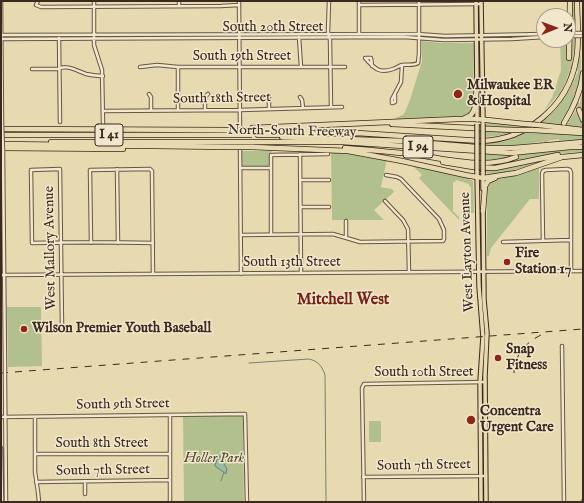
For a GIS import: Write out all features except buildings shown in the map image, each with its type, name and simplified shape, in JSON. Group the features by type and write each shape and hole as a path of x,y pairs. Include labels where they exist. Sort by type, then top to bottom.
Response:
{"highway":[{"path":"569,58 570,1"},
{"name":"I 41","path":"258,135 327,133 490,141 512,135 546,115 561,97 569,84 578,47 577,1"},
{"path":"564,123 576,101 581,87 583,73"},
{"path":"252,131 322,125 468,118 474,112 476,87"},
{"path":"578,110 583,120"},
{"path":"459,119 583,130"},
{"path":"322,125 408,124 583,133"},
{"path":"1,127 16,129 228,131 369,130 394,132 402,136"},
{"name":"North-South Freeway","path":"1,136 252,131 258,135 405,141 488,148 514,148 583,142"},
{"name":"I 41","path":"1,143 169,147 229,145"},
{"name":"North-South Freeway","path":"1,143 229,145 349,143 512,153 583,147"},
{"path":"252,144 355,152 466,175 477,180 516,173 562,157 583,154"},
{"path":"2,149 169,147"},
{"path":"300,148 336,147 394,152 480,163 498,162 516,158"},
{"path":"394,152 473,167 488,168 503,167 560,155 583,154"},
{"path":"484,211 486,183 503,175"}],"main road":[{"name":"West Layton Avenue","path":"476,3 477,180 479,272 483,337 481,502"},
{"name":"West Layton Avenue","path":"481,3 484,272 487,333 482,382 486,502"}],"street":[{"path":"1,1 2,275 5,366 6,502"},
{"path":"38,1 36,5 41,7 221,6 239,3 241,274"},
{"path":"94,1 95,49 102,66 103,76 103,124"},
{"path":"178,1 178,6"},
{"path":"329,1 331,107"},
{"path":"359,36 359,3 481,3"},
{"path":"372,66 376,70 389,70 402,65 415,65 418,63 419,3"},
{"name":"South 20th Street","path":"1,35 94,37 440,36 536,34"},
{"path":"299,36 301,67"},
{"name":"South 20th Street","path":"419,36 439,40 536,37"},
{"path":"59,37 60,122"},
{"name":"South 20th Street","path":"1,39 59,37"},
{"name":"South 19th Street","path":"140,67 157,65 178,67 345,67"},
{"path":"395,95 401,82 402,65"},
{"path":"178,67 178,110"},
{"path":"32,69 70,68 91,75 103,76"},
{"path":"149,94 151,97 151,110"},
{"path":"205,110 205,97 208,94"},
{"path":"269,95 269,109"},
{"path":"300,96 302,100 302,108"},
{"name":"South 18th Street","path":"103,111 240,110 342,107"},
{"path":"271,234 271,154 328,154"},
{"path":"300,154 301,273"},
{"path":"240,168 270,168"},
{"name":"West Mallory Avenue","path":"61,242 32,243 31,170 60,169 62,274 62,327"},
{"path":"117,169 118,243"},
{"path":"91,243 90,170 147,169 152,171 153,274"},
{"path":"543,241 543,171 568,169 570,170 572,271"},
{"path":"241,235 333,234 360,242 443,241 444,230 439,219 399,177 386,175"},
{"path":"300,180 329,180"},
{"path":"386,202 407,226 409,242 409,272"},
{"path":"301,207 329,207"},
{"path":"346,221 346,237"},
{"path":"503,242 571,240"},
{"path":"61,242 153,242"},
{"name":"South 13th Street","path":"2,275 583,271"},
{"path":"562,346 564,502"},
{"name":"South 10th Street","path":"364,477 362,388 364,384 482,382"},
{"name":"South 9th Street","path":"1,417 245,414 246,502"},
{"path":"170,415 170,502"},
{"path":"35,416 35,472 39,502"},
{"path":"1,448 2,502"},
{"name":"South 8th Street","path":"35,454 170,454"},
{"path":"1,457 6,457"},
{"name":"South 7th Street","path":"364,477 486,476"},
{"path":"364,477 364,502"},
{"name":"South 7th Street","path":"36,482 170,480"},
{"path":"85,481 85,494"}],"green space":[{"path":"572,1 575,1 575,8 572,8"},
{"path":"422,41 441,43 474,43 473,112 465,117 394,119 404,114 410,100 422,61"},
{"path":"560,48 567,48 567,57 572,58 572,48 574,48 572,61 566,81 559,95 543,112 552,98 561,70"},
{"path":"580,53 581,65 577,87 573,101 562,121 567,124 579,106 583,90 583,114 581,109 576,111 583,125 583,129 539,124 552,114 563,100 578,71"},
{"path":"487,122 524,126 520,128 485,126"},
{"path":"485,130 512,132 497,136 485,137"},
{"path":"527,132 583,135 583,140 559,141 559,139 519,145 485,145 509,140"},
{"path":"583,149 583,152 562,153 499,166 491,166 517,161 515,155 500,159 485,160 485,154 518,154"},
{"path":"242,151 272,151 269,156 268,167 242,167"},
{"path":"331,152 387,159 381,187 392,189 394,192 374,210 384,220 332,220"},
{"path":"555,158 493,175 485,172 485,170"},
{"path":"412,165 467,178 473,181 474,213 471,213 471,187 469,184 456,180 453,182 453,211 459,217 459,220 419,178 422,175"},
{"path":"539,168 539,199 530,199 491,248 489,256 487,256 487,184 492,180"},
{"name":"Wilson Premier Youth Baseball","path":"7,307 41,307 42,366 8,367"},
{"name":"Holler Park","path":"183,416 243,416 244,502 184,502"},
{"path":"369,421 381,421 381,442 369,442"}],"shaded area":[{"path":"219,456 227,469 226,474 215,466"}],"waterway":[{"path":"249,363 309,359 319,364 322,369 325,375 326,502"},
{"path":"221,481 224,472"},
{"path":"580,502 583,498"}],"tunnel":[{"path":"569,58 573,92 579,110"},
{"path":"539,146 558,130"},
{"path":"516,157 531,151"}],"railway":[{"path":"1,373 583,329"},
{"path":"514,373 516,360 522,349 543,334"}],"place":[{"name":"Milwaukee ER & Hospital","path":"458,94"},
{"name":"Fire Station 17","path":"507,262"},
{"name":"Wilson Premier Youth Baseball","path":"24,329"},
{"name":"Snap Fitness","path":"498,358"},
{"name":"Concentra Urgent Care","path":"471,420"}],"district":[{"name":"Mitchell West","path":"343,301"}]}
